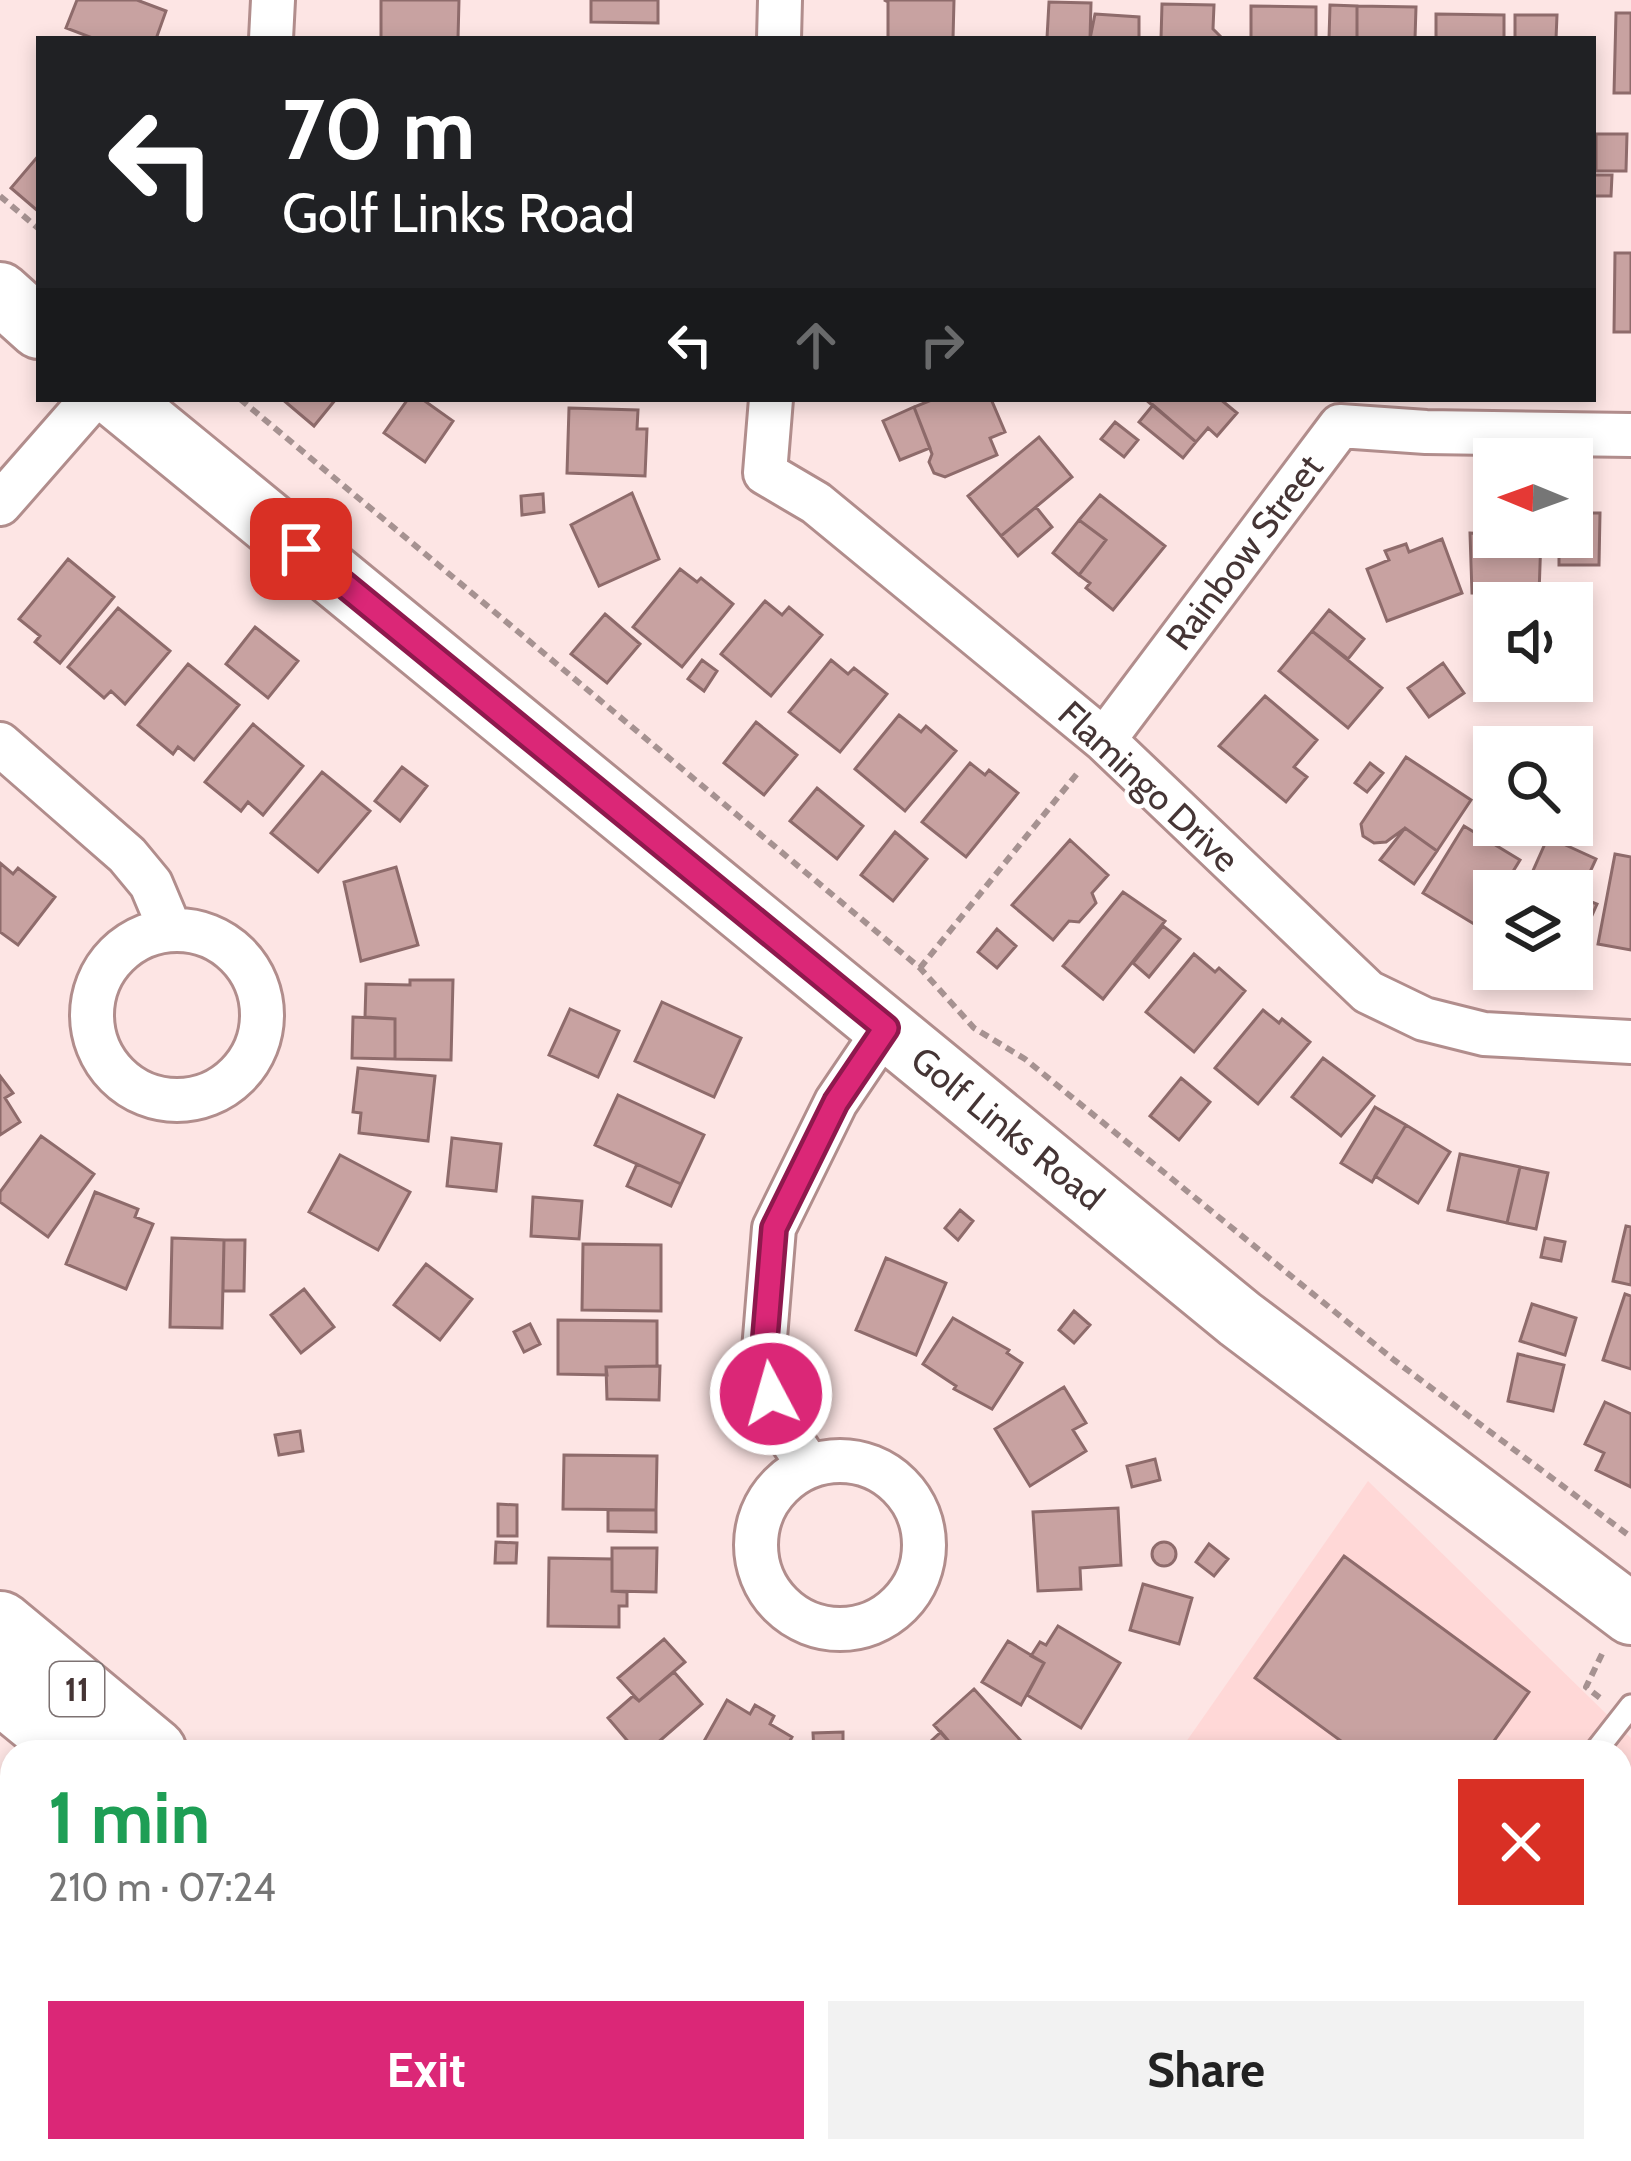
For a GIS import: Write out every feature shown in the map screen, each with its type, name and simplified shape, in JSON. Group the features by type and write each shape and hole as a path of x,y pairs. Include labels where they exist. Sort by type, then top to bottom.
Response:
{"highway":[{"name":"11","path":"0,1625 139,1740"},
{"name":"11","path":"0,1689 62,1740"}],"main road":[{"path":"0,292 36,325"},
{"name":"Golf Links Road","path":"122,402 1240,1319 1631,1615"}],"street":[{"path":"271,36 273,0"},
{"path":"779,36 780,0"},
{"path":"0,504 89,402"},
{"name":"Flamingo Drive","path":"771,402 764,473 816,503 1104,740 1368,992 1424,1019 1484,1034 1631,1042"},
{"name":"Rainbow Street","path":"1104,740 1340,426 1426,432 1631,434"},
{"path":"0,744 128,855 151,884 170,929"},
{"path":"170,929 198,932 223,943 244,961 257,985 262,1012 259,1039 247,1064 228,1083 204,1096 177,1100 148,1095 123,1081 104,1059 94,1032 93,1003 101,976 119,952 142,936 170,929"},
{"path":"809,1466 784,1429 771,1394 764,1350 774,1228 836,1102 886,1028"},
{"path":"836,1460 876,1469 908,1494 920,1518 925,1545 920,1573 907,1596 886,1616 860,1627 832,1630 805,1622 782,1606 765,1584 756,1557 757,1528 767,1502 785,1480 809,1466 836,1460"}],"lane":[{"path":"1604,1740 1631,1706"}],"path":[{"path":"0,196 36,226"},
{"path":"244,402 920,968 974,1028 1025,1059 1394,1360 1631,1537"},
{"path":"920,968 1104,740"}],"shaded area":[{"path":"1368,1481 1631,1738 1631,1740 1187,1740"}],"building":[{"path":"77,0 137,0 166,11 157,36 87,36 66,28"},
{"path":"381,0 459,0 458,36 381,36"},
{"path":"591,0 658,0 658,23 591,22"},
{"path":"884,0 954,0 953,36 888,36 888,2"},
{"path":"1049,2 1091,3 1090,36 1047,36"},
{"path":"1162,4 1214,5 1213,29 1220,36 1161,36"},
{"path":"1330,5 1357,6 1357,36 1329,36"},
{"path":"1251,6 1316,7 1316,36 1251,36"},
{"path":"1357,6 1416,7 1415,36 1357,36"},
{"path":"1616,13 1631,13 1631,93 1614,93"},
{"path":"1095,14 1139,17 1139,36 1091,36"},
{"path":"1436,14 1504,15 1504,36 1436,36"},
{"path":"1515,15 1557,15 1556,36 1515,36"},
{"path":"1596,134 1627,134 1626,171 1596,171"},
{"path":"36,159 36,209 11,188"},
{"path":"1596,175 1612,175 1611,196 1596,196"},
{"path":"1615,253 1631,253 1631,332 1614,332"},
{"path":"286,402 334,402 314,426"},
{"path":"406,402 426,402 453,421 425,462 384,433"},
{"path":"926,402 992,402 1005,432 990,438 997,455 945,477 934,473 914,407"},
{"path":"1148,402 1224,402 1237,413 1217,436 1208,428 1196,442"},
{"path":"1153,405 1196,442 1183,458 1139,422"},
{"path":"914,407 930,448 900,460 883,421"},
{"path":"569,408 638,410 637,429 647,429 645,476 567,473"},
{"path":"1115,422 1138,440 1124,457 1101,439"},
{"path":"1039,437 1072,477 1001,536 968,496"},
{"path":"632,493 659,559 599,586 571,525"},
{"path":"543,494 544,512 522,515 521,496"},
{"path":"1100,495 1165,546 1113,610 1086,588 1090,583 1079,575 1106,540 1079,520"},
{"path":"1036,507 1052,527 1018,556 1001,536"},
{"path":"1593,513 1600,513 1599,565 1559,565 1559,558 1593,558"},
{"path":"1079,520 1106,540 1079,575 1053,553"},
{"path":"1470,533 1473,558 1540,558 1539,582 1473,582 1472,593"},
{"path":"1442,539 1462,593 1387,621 1367,569 1389,560 1385,551 1406,544 1409,552"},
{"path":"68,559 114,597 60,663 35,642 40,636 19,619"},
{"path":"680,569 697,582 701,578 733,604 682,667 633,627"},
{"path":"765,601 782,615 789,607 822,635 771,696 721,654"},
{"path":"118,608 170,651 125,704 111,691 104,698 68,667"},
{"path":"1329,610 1364,639 1348,659 1312,631"},
{"path":"605,614 640,644 607,683 571,654"},
{"path":"255,627 298,661 268,698 226,664"},
{"path":"1312,631 1382,688 1348,728 1279,671"},
{"path":"702,660 717,671 704,691 688,679"},
{"path":"831,660 848,674 854,668 887,694 840,752 789,712"},
{"path":"1443,663 1464,693 1429,717 1408,688"},
{"path":"188,664 239,705 194,760 178,747 173,754 138,725"},
{"path":"1265,696 1317,740 1294,767 1307,777 1286,802 1219,746"},
{"path":"899,715 921,732 926,726 956,751 905,811 855,769"},
{"path":"756,722 797,755 764,795 724,763"},
{"path":"253,724 303,766 263,815 248,802 241,811 205,782"},
{"path":"1406,757 1471,800 1437,851 1405,828 1386,842 1374,843 1363,836 1361,824"},
{"path":"970,763 985,775 989,770 1018,793 966,857 922,822"},
{"path":"1370,763 1383,773 1367,792 1355,783"},
{"path":"402,767 427,786 400,821 375,801"},
{"path":"322,772 370,811 318,872 271,833"},
{"path":"817,788 863,826 837,859 790,821"},
{"path":"1464,826 1473,831 1473,846 1497,846 1520,860 1514,870 1473,870 1473,923 1423,893"},
{"path":"1405,828 1437,851 1414,884 1380,860"},
{"path":"895,832 927,859 893,901 861,875"},
{"path":"1070,840 1108,875 1092,893 1096,903 1079,922 1069,921 1053,940 1012,905"},
{"path":"1544,846 1568,846 1596,859 1591,870 1533,870"},
{"path":"1615,854 1631,857 1631,950 1598,944"},
{"path":"0,863 13,874 18,868 55,897 18,945 0,932"},
{"path":"396,867 418,945 361,961 344,882"},
{"path":"1123,892 1165,921 1103,999 1063,966"},
{"path":"1163,926 1180,939 1149,977 1133,963"},
{"path":"997,929 1016,946 997,968 978,952"},
{"path":"1194,954 1245,991 1194,1052 1146,1012"},
{"path":"410,980 453,980 451,1060 395,1059 395,1019 365,1017 366,984 410,985"},
{"path":"662,1002 741,1038 714,1097 635,1061"},
{"path":"570,1009 619,1031 598,1077 549,1055"},
{"path":"1263,1010 1310,1042 1258,1104 1215,1068"},
{"path":"353,1017 395,1019 395,1059 352,1058"},
{"path":"1323,1058 1374,1096 1341,1136 1292,1097"},
{"path":"358,1068 435,1076 428,1141 359,1133 361,1113 353,1112"},
{"path":"0,1076 13,1093 5,1098 20,1122 0,1135"},
{"path":"1181,1078 1210,1102 1179,1140 1150,1116"},
{"path":"618,1095 704,1135 681,1184 595,1145"},
{"path":"1375,1107 1406,1125 1372,1182 1341,1163"},
{"path":"1406,1125 1450,1152 1418,1203 1375,1176"},
{"path":"41,1136 94,1174 48,1237 0,1202 0,1192"},
{"path":"452,1138 501,1144 496,1191 447,1186"},
{"path":"1460,1154 1520,1167 1507,1223 1448,1210"},
{"path":"340,1155 410,1192 378,1250 309,1212"},
{"path":"637,1164 681,1184 671,1206 627,1186"},
{"path":"1520,1167 1548,1173 1536,1229 1507,1223"},
{"path":"95,1192 138,1209 135,1217 153,1224 126,1289 66,1264"},
{"path":"533,1197 582,1201 579,1239 531,1236"},
{"path":"960,1210 973,1221 958,1240 945,1228"},
{"path":"1626,1226 1631,1227 1631,1285 1613,1281"},
{"path":"172,1238 224,1240 222,1328 170,1327"},
{"path":"1545,1238 1565,1242 1561,1261 1541,1257"},
{"path":"224,1240 245,1240 244,1291 223,1291"},
{"path":"583,1244 661,1245 661,1311 582,1310"},
{"path":"886,1258 946,1283 916,1355 856,1330"},
{"path":"426,1264 472,1299 440,1340 394,1305"},
{"path":"304,1289 334,1327 301,1353 271,1315"},
{"path":"1625,1294 1631,1296 1631,1369 1603,1360"},
{"path":"1532,1304 1576,1318 1565,1355 1520,1341"},
{"path":"1074,1311 1090,1325 1074,1343 1059,1330"},
{"path":"953,1318 1009,1350 1022,1363 992,1409 954,1389 923,1364"},
{"path":"558,1320 657,1321 657,1366 606,1367 607,1375 558,1374"},
{"path":"530,1324 540,1344 524,1352 514,1332"},
{"path":"1518,1354 1564,1365 1553,1411 1508,1401"},
{"path":"660,1366 659,1400 607,1399 606,1367"},
{"path":"1064,1387 1086,1423 1073,1430 1086,1451 1030,1486 995,1429"},
{"path":"1605,1402 1631,1414 1631,1487 1596,1470 1604,1453 1585,1444"},
{"path":"300,1431 303,1451 279,1455 275,1435"},
{"path":"564,1455 657,1456 656,1510 563,1509"},
{"path":"1155,1459 1160,1480 1132,1487 1127,1466"},
{"path":"498,1504 517,1505 517,1536 498,1536"},
{"path":"1118,1508 1121,1565 1080,1568 1081,1589 1038,1591 1033,1512"},
{"path":"608,1510 656,1510 656,1532 608,1531"},
{"path":"496,1542 517,1543 516,1563 495,1563"},
{"path":"1164,1542 1176,1554 1164,1566 1152,1554"},
{"path":"1209,1544 1228,1559 1214,1576 1196,1562"},
{"path":"612,1548 657,1548 656,1592 612,1591"},
{"path":"1344,1556 1529,1692 1495,1740 1340,1740 1255,1678"},
{"path":"549,1558 612,1559 612,1591 627,1592 627,1606 619,1606 619,1627 548,1626"},
{"path":"1143,1584 1192,1598 1179,1644 1130,1630"},
{"path":"1058,1626 1120,1663 1081,1728 1027,1695 1044,1663 1031,1656 1040,1642 1046,1645"},
{"path":"664,1639 685,1662 639,1701 618,1678"},
{"path":"1008,1641 1044,1663 1021,1705 982,1682"},
{"path":"674,1672 702,1704 661,1740 627,1740 608,1718 633,1696 639,1701"},
{"path":"974,1689 1020,1740 947,1740 934,1725"},
{"path":"727,1700 750,1714 755,1705 774,1716 770,1724 792,1737 790,1740 705,1740"},
{"path":"843,1732 843,1740 813,1740 813,1733"}],"route":[{"path":"301,549 886,1028 836,1102 774,1228 764,1350 771,1394"}]}
